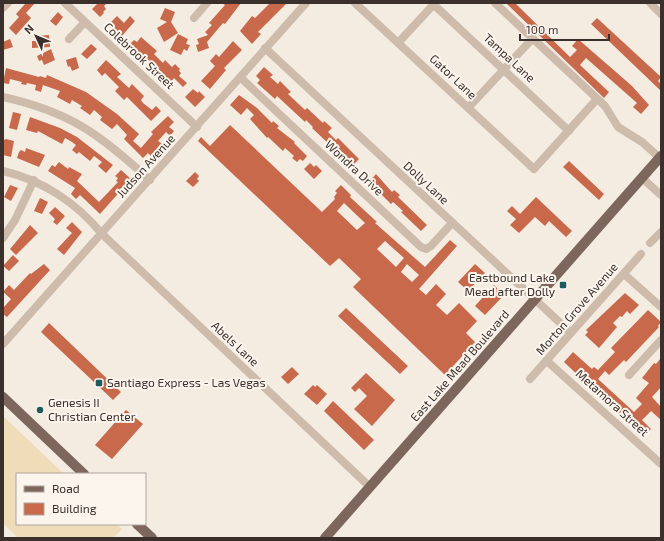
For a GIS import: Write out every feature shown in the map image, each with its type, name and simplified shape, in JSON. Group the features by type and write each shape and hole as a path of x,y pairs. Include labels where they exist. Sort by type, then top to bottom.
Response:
{"main road":[{"name":"East Lake Mead Boulevard","path":"325,538 660,157"},
{"path":"3,397 83,473"},
{"path":"138,525 152,538"}],"street":[{"path":"3,8 8,3"},
{"name":"Colebrook Street","path":"65,3 197,127"},
{"path":"194,18 207,3"},
{"name":"Judson Avenue","path":"3,344 306,3"},
{"name":"Gator Lane","path":"355,3 534,169 569,131"},
{"path":"495,3 605,106 618,127 642,142 660,157"},
{"path":"650,3 661,14"},
{"path":"398,43 434,4"},
{"name":"Tampa Lane","path":"434,4 569,131"},
{"path":"69,39 85,22"},
{"path":"468,108 533,38"},
{"name":"Dolly Lane","path":"265,48 571,333"},
{"name":"Wondra Drive","path":"240,77 421,247 426,249 431,246 452,223"},
{"path":"3,97 26,102 72,119 97,134 115,148 150,180"},
{"path":"569,131 597,99"},
{"name":"Abels Lane","path":"3,171 34,180 56,192 95,226 370,488"},
{"path":"642,178 661,195"},
{"path":"3,238 15,220 34,180"},
{"path":"650,243 661,232"},
{"name":"Morton Grove Avenue","path":"530,379 548,361 641,254"},
{"path":"624,274 661,307"},
{"path":"629,375 661,340"},
{"name":"Metamora Street","path":"548,361 661,464"}],"sand":[{"path":"3,416 63,473 16,473 16,525 118,525 122,529 113,538 18,538 3,523"}],"building":[{"path":"26,3 35,3 26,13 31,18 16,35 9,28 19,17 16,14"},
{"path":"98,3 107,3 104,6 106,9 103,12 104,13 100,17 92,9"},
{"path":"222,3 241,3 225,24 223,23 207,42 209,48 198,52 196,45 199,44 197,39 208,35 205,32 212,25 209,23 225,5"},
{"path":"270,3 287,3 258,32 261,34 252,44 240,31 252,16 255,18"},
{"path":"506,3 515,3 570,57 577,50 572,46 578,39 632,86 649,105 641,114 633,107 637,103 586,58 580,65 609,92 604,98"},
{"path":"165,8 175,12 171,22 178,33 164,42 157,28 167,22 160,19"},
{"path":"58,12 63,17 56,26 50,21"},
{"path":"117,16 124,23 130,16 135,21 121,37 108,25"},
{"path":"597,18 661,77 658,81 661,84 661,91 591,24"},
{"path":"178,34 188,39 186,44 190,45 187,51 184,49 181,55 170,50"},
{"path":"49,35 50,47 32,48 32,41 36,41 36,36"},
{"path":"141,37 157,51 154,54 163,63 165,60 172,67 175,64 180,69 179,71 181,73 179,76 187,83 183,87 174,78 170,83 129,45 134,40 137,42"},
{"path":"10,39 13,47 3,50 3,42"},
{"path":"233,41 242,50 224,68 226,70 210,89 201,81 215,66 210,61 216,54 219,57"},
{"path":"91,44 97,49 87,59 81,54"},
{"path":"51,49 55,60 44,65 42,60 39,61 37,56"},
{"path":"76,57 79,68 72,71 70,66 68,67 66,60"},
{"path":"106,60 121,74 117,77 129,88 132,84 144,96 141,100 143,103 152,110 156,106 161,111 151,121 127,97 124,100 115,91 119,87 105,73 102,76 97,70"},
{"path":"264,67 273,75 270,77 278,84 280,81 291,92 288,94 305,110 307,108 323,123 324,121 332,128 328,132 336,140 338,138 359,159 352,166 312,128 313,127 306,120 305,122 277,96 275,99 257,83 260,80 256,76"},
{"path":"6,68 39,77 46,78 47,75 86,92 117,114 139,134 133,141 141,148 153,134 151,132 168,116 174,122 169,127 174,131 170,136 166,132 158,141 162,144 151,156 148,153 143,158 124,139 127,135 117,124 112,129 100,120 102,117 94,110 90,115 80,108 82,106 72,100 70,104 57,97 60,91 43,85 41,92 35,90 36,85 27,83 26,85 21,84 22,82 10,79 9,84 3,83"},
{"path":"193,89 198,93 199,91 205,97 195,107 185,97"},
{"path":"239,95 257,108 272,123 273,121 279,126 277,128 295,142 294,143 307,156 303,161 300,159 297,162 292,158 294,156 285,148 283,151 268,137 267,138 250,119 254,115 247,108 241,115 230,105"},
{"path":"13,112 21,114 17,130 9,128"},
{"path":"30,117 60,128 77,137 113,165 106,173 98,166 102,162 94,156 90,161 79,152 77,154 72,150 76,145 65,138 62,144 38,131 37,133 26,130"},
{"path":"230,125 322,212 335,199 334,197 337,193 335,191 341,185 351,195 350,197 377,222 375,223 425,267 450,240 457,246 419,289 426,295 436,284 446,294 436,305 447,315 459,303 477,321 466,333 475,342 445,375 353,287 361,279 339,258 330,266 198,141 201,137 210,146","holes":["344,203 365,223 357,230 337,211","385,241 404,258 396,267 377,249","407,264 419,275 412,282 401,272"]},
{"path":"4,140 14,141 11,157 3,155 3,144"},
{"path":"26,148 45,155 39,167 17,158 19,152 21,150 25,152"},
{"path":"569,161 604,194 599,200 563,167"},
{"path":"59,162 68,169 69,167 82,174 77,181 99,202 118,182 116,181 118,178 115,176 121,170 131,179 100,214 80,195 76,199 71,194 75,188 48,171 52,165 55,167"},
{"path":"310,163 314,167 316,165 322,171 314,179 304,169"},
{"path":"195,172 199,176 197,179 199,181 193,187 186,181"},
{"path":"376,174 392,192 394,190 400,195 398,197 427,225 421,231 401,212 403,211 393,202 391,204 381,194 383,192 369,182"},
{"path":"10,185 18,188 11,201 4,197"},
{"path":"536,197 572,231 566,237 549,221 545,226 535,217 519,233 510,225 516,219 507,211 512,206 520,214"},
{"path":"40,198 48,202 42,214 34,211"},
{"path":"55,207 65,216 57,225 53,222 55,219 49,213"},
{"path":"72,222 82,232 64,255 57,249 72,233 66,228"},
{"path":"30,225 38,233 16,255 10,249"},
{"path":"13,255 19,261 9,271 3,266"},
{"path":"44,264 50,270 7,317 3,314 3,308 11,299 3,292 9,285 14,290 30,273 31,274"},
{"path":"475,264 485,273 468,291 458,282"},
{"path":"494,285 504,295 485,315 475,306"},
{"path":"625,293 639,305 630,314 627,311 622,317 620,316 613,323 617,327 599,348 585,335 588,332 586,330"},
{"path":"346,308 408,366 400,374 338,316"},
{"path":"648,310 661,322 658,326 659,327 626,362 624,360 609,375 605,371 598,379 634,412 642,404 636,398 649,383 642,378 654,363 656,364 661,358 661,387 652,397 661,407 661,420 651,411 642,420 651,429 645,435 622,417 564,362 573,352 592,369 594,367 598,370 615,352 611,348"},
{"path":"49,323 121,392 113,400 41,332"},
{"path":"292,367 299,374 288,384 281,377"},
{"path":"366,373 395,400 372,426 354,409 367,396 359,388 355,392 351,388"},
{"path":"313,385 315,387 317,385 327,394 317,405 304,394"},
{"path":"333,401 374,440 364,450 324,411"},
{"path":"126,410 143,424 112,459 95,445"}],"place":[{"name":"Eastbound Lake Mead after Dolly","path":"563,285"},
{"name":"Santiago Express - Las Vegas","path":"99,383"},
{"name":"Genesis II Christian Center","path":"40,410"}]}
